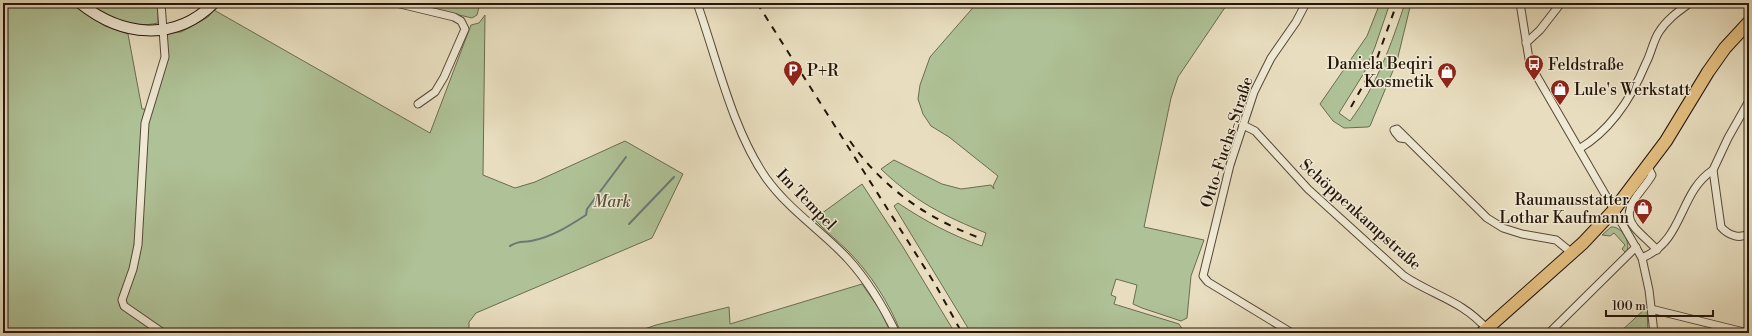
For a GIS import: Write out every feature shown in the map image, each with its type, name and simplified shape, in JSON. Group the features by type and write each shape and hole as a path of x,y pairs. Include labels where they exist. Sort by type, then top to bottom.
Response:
{"main road":[{"path":"80,3 97,16 123,27 145,31 163,30 177,27 199,17 214,3"},
{"path":"1484,331 1572,253 1614,210 1648,167 1666,141 1708,72 1725,48 1749,22"}],"street":[{"path":"161,3 165,57 145,123 138,245 133,269 122,300 124,306 163,333"},
{"path":"396,3 454,17 461,21 465,29 444,77 435,92 418,104"},
{"name":"Im Tempel","path":"697,3 744,140 766,178 795,211 849,260 860,273 879,300 896,333"},
{"name":"Otto-Fuchs-Straße","path":"1292,333 1208,282 1203,276 1220,202 1243,124 1264,71 1306,3"},
{"path":"1520,3 1532,68 1642,258 1648,280 1654,333"},
{"path":"1526,42 1540,30 1561,3"},
{"path":"1579,149 1593,141 1620,111 1639,80 1658,32 1674,14 1690,3"},
{"path":"1642,258 1656,250 1667,240 1700,181 1713,170 1728,138 1749,101"},
{"name":"Schöppenkampstraße","path":"1243,124 1259,135 1308,189 1399,272 1414,282 1465,308 1484,331"},
{"path":"1407,139 1480,213 1490,221 1513,231 1556,240 1572,253"},
{"path":"1648,167 1652,174 1631,204 1628,214 1634,227 1656,250"},
{"path":"1713,170 1720,228 1734,236 1744,236 1749,233"},
{"path":"1549,333 1636,247"},
{"path":"1651,309 1748,333"}],"green space":[{"path":"3,3 71,3 105,26 128,34 142,109 148,109 143,123 132,263 119,300 120,306 160,333 3,333"},
{"path":"89,3 158,3 158,23 139,25 121,22 105,14"},
{"path":"408,3 480,3 477,15 472,18"},
{"path":"977,3 1081,3 1109,6 1111,3 1228,3 1178,77 1171,98 1144,227 1204,240 1191,276 1187,318 1181,321 1133,304 1137,285 1116,279 1111,295 1116,297 1114,304 1179,324 1185,333 971,333 894,206 898,203 938,227 982,246 986,233 930,207 905,190 881,169 894,160 942,184 961,189 991,185 994,189 993,186 998,176 949,137 931,126 923,114 918,99 920,85 930,57"},
{"path":"1380,3 1390,3 1375,47 1364,73 1339,113 1350,121 1360,107 1376,79 1405,3 1411,3 1397,61 1370,126 1344,128 1333,121 1320,104 1367,36"},
{"name":"Mark","path":"214,10 430,133 471,25 479,23 485,15 483,175 515,188 535,182 625,141 683,174 652,238 476,313 469,322 469,333 167,333 124,304 135,270 147,123 166,57 165,32 181,32 208,17"},
{"path":"862,184 903,247 955,333 901,333 891,311 872,279 848,251 814,219"},
{"path":"1611,227 1619,229 1625,236 1628,245 1626,253 1622,249 1625,245 1614,233 1610,236 1602,235"},
{"path":"862,284 880,310 891,333 633,333 656,325 729,307 730,324"},
{"path":"1647,307 1648,333 1619,333"}],"waterway":[{"path":"510,246 519,242 528,242 553,234 586,215 587,209 626,157"},
{"path":"629,224 674,177"}],"railway":[{"path":"757,3 935,284 962,333"},
{"path":"1351,107 1375,64 1397,3"},
{"path":"850,141 876,173 906,199 940,220 977,237"}],"place":[{"name":"Feldstraße","path":"1534,81"},
{"name":"P+R","path":"793,87"},
{"name":"Daniela Beqiri Kosmetik","path":"1447,89"},
{"name":"Lule's Werkstatt","path":"1560,106"},
{"name":"Raumausstatter Lothar Kaufmann","path":"1643,225"}]}
